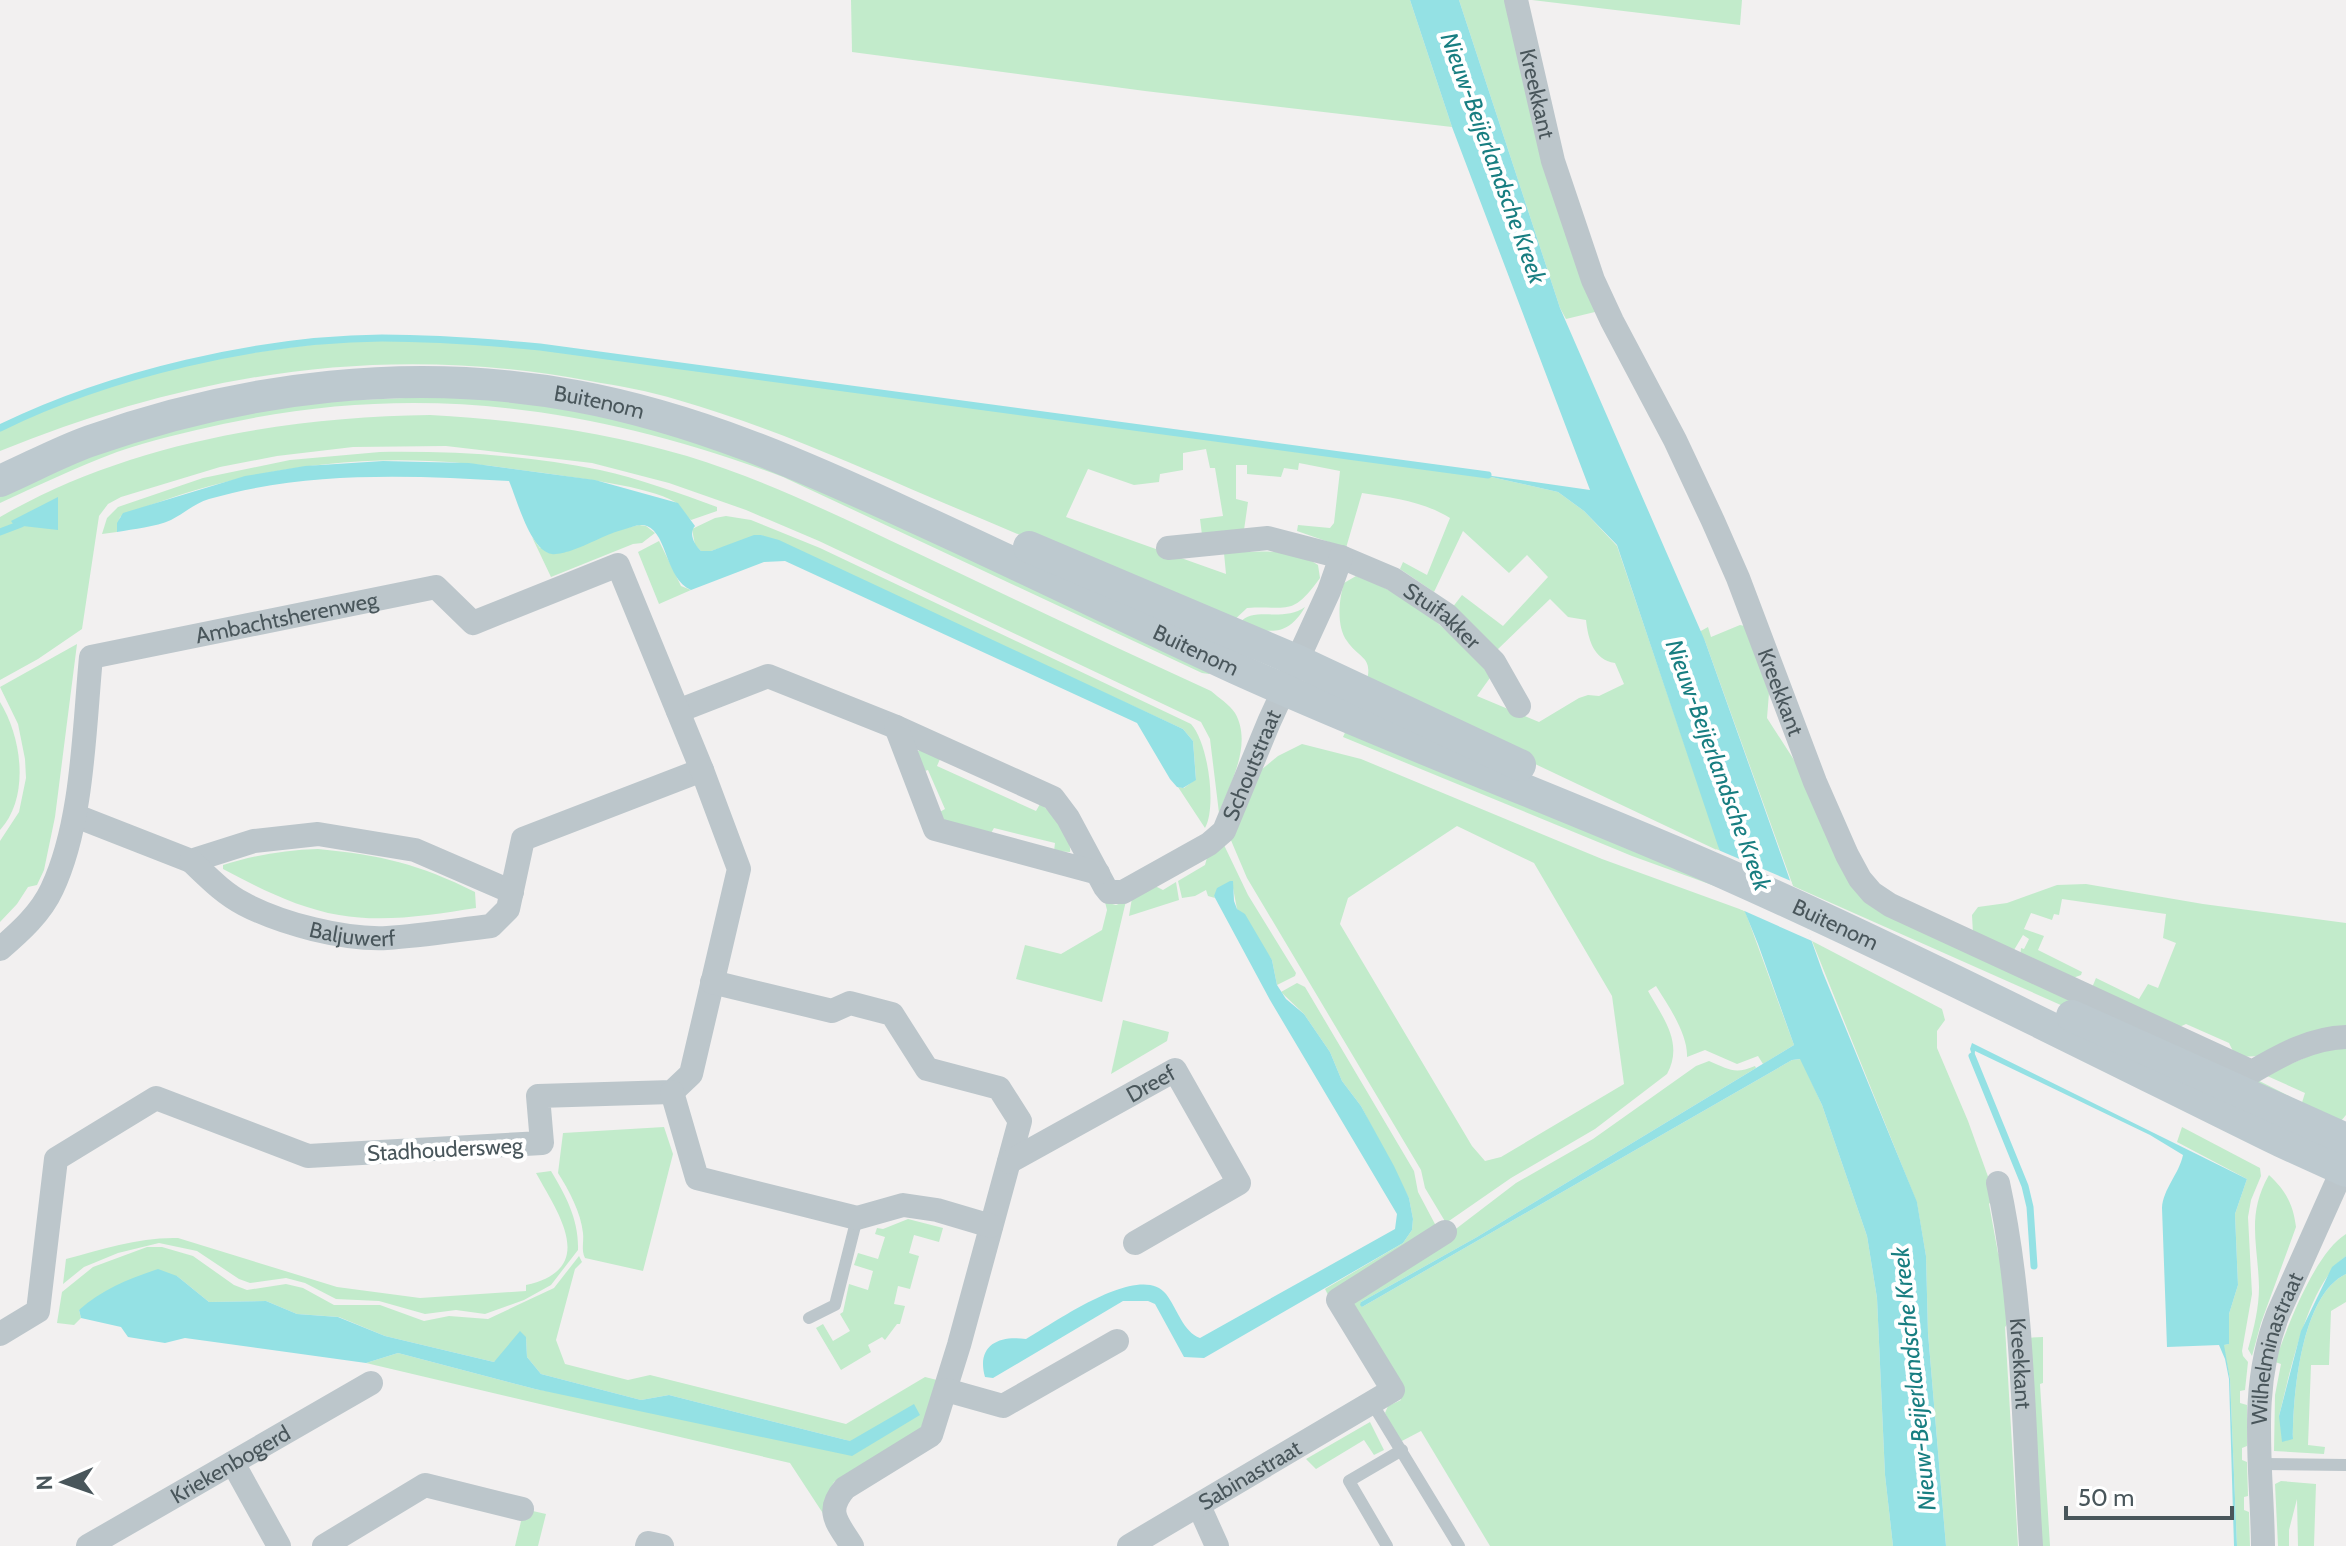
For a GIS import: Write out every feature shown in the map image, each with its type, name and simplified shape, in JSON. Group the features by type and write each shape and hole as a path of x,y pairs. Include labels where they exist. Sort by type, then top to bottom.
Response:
{"main road":[{"name":"Buitenom","path":"0,458 81,425 203,392 316,375 455,372 576,385 679,408 796,449 1291,676"},
{"name":"Buitenom","path":"0,481 87,442 207,405 318,387 456,383 575,396 676,419 793,461 1713,862 1841,920 2280,1141 2345,1160"}],"street":[{"name":"Kreekkant","path":"1516,0 1553,161 1593,280 1696,481 1738,578 1815,782 1860,879 1872,893 1890,905 2252,1072 2301,1046 2320,1039 2346,1037"},
{"name":"Stuifakker","path":"1168,548 1268,538 1341,557 1393,579 1447,615 1494,662 1519,706"},
{"path":"1291,676 1341,557"},
{"name":"Ambachtsherenweg","path":"0,949 27,926 52,889 76,816 91,657 436,587 473,623 618,565 678,711"},
{"name":"Schoutstraat","path":"678,711 768,676 896,727 1053,798 1109,892 1123,892 1209,844 1224,831 1258,746 1291,676"},
{"path":"678,711 739,869 691,1074 672,1092 697,1178 857,1218 903,1205 937,1210 991,1226"},
{"name":"Schoutstraat","path":"896,727 935,829 1098,873"},
{"name":"Baljuwerf","path":"76,816 191,861 220,889 244,904 292,922 342,935 384,938 491,926 508,909 523,839 702,770"},
{"path":"191,861 254,841 318,834 415,850 512,892"},
{"path":"712,982 832,1011 850,1003 892,1014 927,1069 999,1088 1020,1121 931,1435 845,1488 834,1500 833,1514 852,1546"},
{"name":"Dreef","path":"1009,1162 1175,1070 1239,1183 1135,1243"},
{"name":"Stadhoudersweg","path":"0,1334 38,1311 56,1159 156,1098 308,1156 542,1143 538,1096 672,1092"},
{"name":"Wilhelminastraat","path":"2263,1546 2259,1392 2268,1340 2345,1160"},
{"name":"Kreekkant","path":"1998,1183 2008,1230 2017,1307 2031,1546"},
{"path":"1372,1403 1393,1390 1338,1300 1445,1232"},
{"path":"946,1390 1003,1406 1117,1341"},
{"name":"Kriekenbogerd","path":"88,1546 371,1383"},
{"name":"Sabinastraat","path":"1129,1546 1372,1403"},
{"path":"233,1463 279,1546"},
{"path":"324,1546 425,1485 522,1509"},
{"path":"1199,1506 1217,1546"}],"lane":[{"path":"809,1318 835,1305 857,1218"},
{"path":"1372,1403 1459,1546"},
{"path":"1387,1546 1349,1481 1402,1450"},
{"path":"2261,1464 2346,1465"}],"green space":[{"path":"851,0 1410,0 1452,127 852,52"},
{"path":"1459,0 1506,0 1599,311 1566,319 1560,308"},
{"path":"1532,0 1742,0 1740,25"},
{"path":"379,338 460,340 540,347 1380,459 1478,474 1558,492 1584,511 1617,546 1721,852 1366,684 1367,663 1347,641 1340,620 1344,583 1356,576 1414,605 1476,659 1492,675 1477,696 1539,722 1579,698 1599,696 1624,684 1615,663 1601,658 1593,647 1586,620 1568,617 1550,599 1497,650 1452,608 1462,595 1503,626 1548,577 1527,555 1509,573 1463,531 1434,592 1400,569 1403,562 1427,575 1450,518 1439,512 1408,501 1362,493 1346,548 1297,531 1298,525 1330,528 1334,523 1340,471 1299,463 1298,470 1284,468 1281,477 1247,474 1247,465 1236,465 1236,499 1248,502 1244,530 1202,535 1200,519 1223,516 1215,468 1210,468 1206,449 1183,453 1183,470 1160,474 1159,482 1134,485 1088,469 1066,517 1226,574 1224,553 1285,553 1318,565 1320,578 1295,604 1280,608 1247,608 1230,624 743,421 645,391 513,370 438,365 363,365 290,372 217,384 144,402 0,451 0,428 46,407 138,376 232,356"},
{"path":"502,394 728,445 1212,671 1202,673 783,477 644,433 507,408 438,403 368,404 296,411 223,424 117,452 0,503 0,489 65,459 260,404"},
{"path":"430,415 591,433 655,447 716,466 831,513 1211,691 1235,713 1242,738 1238,764 1219,813 1210,739 1201,722 819,541 746,510 669,483 592,463 446,446 353,447 277,456 220,467 121,497 108,504 99,516 82,629 0,680 0,517 49,491 100,470 208,439 320,421"},
{"path":"380,452 490,455 573,465 659,487 717,507 717,511 691,520 677,503 663,496 612,483 473,464 389,460 310,466 232,480 120,517 117,532 102,534 107,518 118,507 203,478 290,460"},
{"path":"726,516 751,520 820,548 1191,724 1202,745 1209,775 1210,805 1205,828 1178,787 1184,788 1196,779 1193,741 1183,729 761,535 711,551 701,551 695,545 692,529"},
{"path":"639,525 655,533 642,543 551,577 532,537 540,548"},
{"path":"659,541 681,586 691,590 659,604 638,552"},
{"path":"1305,607 1284,628 1268,631 1239,624 1252,616 1287,614"},
{"path":"1740,625 1745,626 1769,693 1767,718 1796,763 1845,871 2291,1097 2207,1070 1793,886 1705,641 1699,632 1708,627 1711,637"},
{"path":"77,644 55,817 44,870 37,885 28,887 0,922 0,841 19,812 26,778 18,724 0,687"},
{"path":"0,702 14,733 20,767 16,801 10,817 0,830"},
{"path":"1348,726 1723,889 1632,856 1343,737"},
{"path":"1302,744 1361,759 1602,859 1745,911 1794,1045 1763,1064 1758,1056 1737,1064 1705,1050 1687,1057 1681,1029 1656,986 1648,991 1670,1031 1672,1041 1672,1063 1667,1074 1595,1129 1511,1178 1446,1223 1425,1188 1421,1170 1247,878 1230,838 1261,770 1278,756","holes":["1457,826 1534,863 1612,996 1624,1084 1501,1157 1485,1161 1472,1146 1340,924 1348,898"]},
{"path":"918,751 940,759 937,766 1036,811 1040,804 1061,825 1070,852 1054,851 1055,843 994,828 990,835 944,822 938,813 945,809 928,770 921,772"},
{"path":"1224,845 1248,895 1296,973 1277,985 1272,960 1237,909 1233,888 1215,898 1208,896 1206,890 1182,898 1178,881 1205,865 1208,854"},
{"path":"318,849 381,858 436,874 475,892 476,908 390,918 339,915 294,902 223,869 223,865 258,856"},
{"path":"1176,882 1179,900 1129,916 1132,898 1155,886 1163,890"},
{"path":"2086,884 2203,904 2346,923 2346,1027 2261,1056 2236,1057 2229,1043 2186,1024 2175,1029 2091,990 2096,978 2139,999 2148,984 2158,988 2176,943 2163,938 2166,914 2062,899 2059,915 2054,914 2052,920 2031,913 2024,929 2044,936 2038,950 2082,972 2065,981 2020,959 2021,948 2024,949 2029,939 2023,935 2011,955 1973,934 1972,915 1978,907 2007,903 2057,885"},
{"path":"1126,901 1102,1002 1016,979 1025,945 1061,954 1102,930 1107,910 1105,902 1116,905"},
{"path":"1812,941 1942,1009 1945,1020 1937,1031 1937,1048 1995,1196 1989,1204 1998,1253 2006,1262 2011,1320 2005,1327 2018,1546 1946,1546 1928,1333 1926,1256 1917,1203"},
{"path":"1297,983 1305,987 1414,1171 1418,1192 1436,1226 1329,1297 1325,1289 1403,1243 1412,1230 1413,1219 1409,1198 1361,1106 1342,1081 1330,1052 1304,1014 1281,992"},
{"path":"1123,1020 1169,1032 1167,1041 1111,1074"},
{"path":"2346,1048 2346,1115 2341,1121 2300,1109 2305,1093 2265,1075 2318,1052"},
{"path":"1801,1059 1822,1105 1867,1236 1877,1298 1885,1475 1893,1546 1490,1546 1421,1431 1400,1442 1385,1413 1388,1406 1401,1400 1351,1302 1444,1238 1516,1183 1593,1139 1696,1066 1709,1061 1732,1070 1756,1068 1477,1237 1361,1302 1362,1307 1792,1060"},
{"path":"664,1127 673,1154 643,1271 585,1258 580,1218 558,1173 563,1133"},
{"path":"2182,1127 2260,1168 2261,1176 2248,1217 2252,1294 2242,1351 2248,1362 2245,1390 2240,1391 2240,1403 2247,1405 2247,1446 2242,1448 2242,1460 2247,1462 2248,1496 2244,1497 2244,1510 2249,1512 2250,1546 2237,1546 2230,1379 2223,1345 2229,1344 2229,1314 2238,1285 2235,1214 2247,1179 2177,1142"},
{"path":"551,1171 574,1218 578,1250 551,1285 524,1300 485,1314 456,1310 425,1314 379,1301 336,1299 305,1283 286,1278 250,1283 197,1251 159,1243 118,1253 84,1267 63,1284 66,1259 135,1242 178,1238 337,1287 420,1298 526,1291 526,1285 548,1277 561,1266 567,1253 562,1222 536,1173"},
{"path":"2269,1175 2288,1198 2296,1227 2252,1356 2248,1349 2256,1318 2259,1287 2255,1217"},
{"path":"908,1219 943,1228 939,1242 914,1235 909,1253 919,1256 910,1289 898,1286 894,1304 905,1306 900,1324 885,1340 882,1337 868,1345 871,1352 841,1370 816,1328 823,1324 833,1341 850,1331 840,1314 849,1284 868,1290 873,1271 854,1265 858,1253 878,1259 885,1237 875,1234 877,1228 883,1229"},
{"path":"2346,1234 2346,1256 2321,1287 2302,1330 2279,1416 2293,1439 2298,1373 2309,1324 2331,1285 2346,1274 2346,1302 2331,1311 2329,1365 2311,1365 2308,1445 2325,1447 2324,1454 2274,1451 2275,1395 2281,1364 2275,1362 2313,1274"},
{"path":"147,1247 162,1247 193,1256 234,1285 247,1290 286,1284 303,1288 334,1305 380,1305 424,1321 449,1316 488,1319 554,1288 579,1256 582,1262 575,1269 556,1340 565,1364 628,1380 650,1375 846,1424 925,1377 941,1381 920,1430 834,1482 826,1498 826,1518 790,1463 366,1363 398,1353 535,1389 850,1441 669,1395 641,1400 541,1374 527,1357 526,1337 494,1362 385,1336 339,1317 297,1314 266,1301 209,1302 177,1276 79,1310 81,1318 74,1325 57,1323 62,1292 93,1267"},
{"path":"2043,1337 2043,1383 2040,1384 2050,1546 2038,1546 2025,1338"},
{"path":"1370,1422 1384,1450 1374,1455 1364,1440 1316,1469 1306,1459"},
{"path":"2281,1481 2316,1484 2314,1546 2298,1546 2297,1499 2289,1530 2289,1546 2278,1546 2275,1484"},
{"path":"524,1509 546,1514 538,1546 515,1546"}],"water":[{"name":"Nieuw-Beijerlandsche Kreek","path":"1410,0 1459,0 1560,308 1705,641 1823,973 1917,1202 1926,1256 1928,1333 1946,1546 1893,1546 1885,1475 1877,1298 1867,1236 1822,1105 1800,1059 1792,1060 1362,1307 1360,1305 1794,1045 1758,944 1718,846 1617,545 1584,511 1558,492 1478,474 1590,490 1452,127"},
{"path":"383,461 469,463 595,480 678,503 695,526 692,536 701,551 711,551 754,535 779,540 1183,729 1193,741 1196,780 1183,788 1177,787 1137,723 785,561 764,562 691,590 676,576 659,538 647,526 638,525 615,532 564,553 544,551 531,534 509,481 433,477 320,479 209,499 165,522 117,532 117,523 123,513 245,476 305,466"},
{"path":"58,497 58,530 14,525 11,521"},
{"path":"1233,881 1237,909 1245,914 1272,960 1277,985 1286,999 1304,1014 1330,1052 1342,1081 1361,1106 1394,1166 1409,1198 1412,1230 1403,1243 1204,1358 1184,1357 1155,1304 1123,1301 993,1378 985,1377 984,1357 992,1344 1007,1339 1026,1339 1076,1309 1118,1290 1137,1285 1154,1286 1166,1294 1185,1325 1200,1338 1395,1229 1397,1214 1270,1000 1214,896 1217,888"},
{"path":"1972,1043 2247,1179 2235,1214 2238,1285 2229,1314 2229,1344 2224,1345 2230,1379 2237,1546 2234,1546 2229,1379 2225,1359 2219,1345 2167,1347 2162,1208 2183,1155 2150,1135 1975,1051 1974,1061 1970,1049"},
{"path":"2346,1256 2346,1274 2331,1285 2309,1324 2298,1373 2293,1439 2282,1442 2279,1416 2301,1331 2332,1267"},
{"path":"158,1269 177,1276 209,1302 266,1301 297,1314 338,1317 385,1336 494,1362 520,1331 526,1337 527,1357 541,1374 641,1400 669,1395 850,1441 914,1404 920,1415 852,1456 535,1389 398,1353 366,1363 185,1338 165,1343 128,1337 121,1327 81,1318 79,1310 97,1296"}],"pier":[{"path":"1716,849 1791,881 1812,941 1740,909"}],"waterway":[{"path":"0,428 89,391 186,363 286,345 335,340 422,339 540,347 1488,475"},
{"path":"0,532 21,524"},
{"path":"1972,1056 2025,1186 2030,1207 2034,1266"}]}
